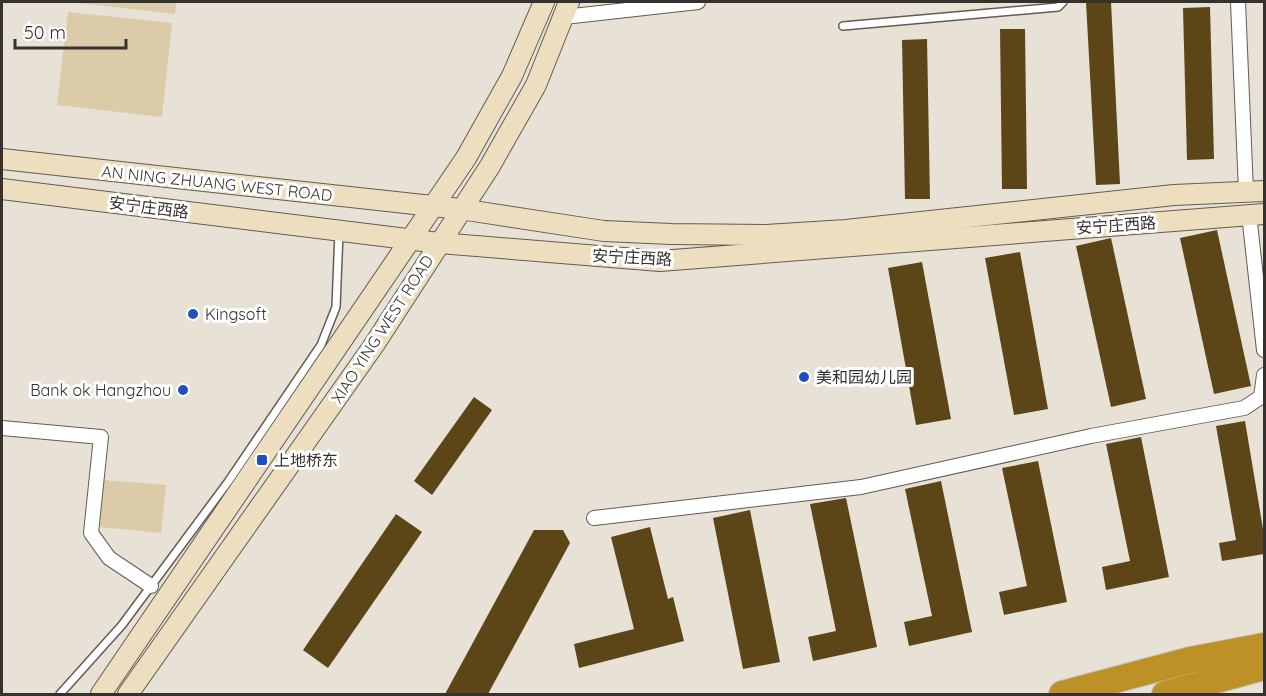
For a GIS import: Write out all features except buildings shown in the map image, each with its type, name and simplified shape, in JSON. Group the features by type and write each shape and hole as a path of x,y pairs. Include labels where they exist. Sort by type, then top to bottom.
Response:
{"highway":[{"path":"1062,694 1190,660 1264,646"},
{"path":"1165,694 1264,667"}],"main road":[{"name":"XIAO YING WEST ROAD","path":"102,694 235,486 411,240 466,158 512,76 544,2"},
{"name":"XIAO YING WEST ROAD","path":"128,694 374,345 490,166 536,85 566,9"},
{"name":"AN NING ZHUANG WEST ROAD","path":"2,159 460,209 604,231 766,235 846,230 1174,195 1255,191"},
{"name":"安宁庄西路","path":"2,189 411,240 660,261 1257,214"},
{"name":"XIAO YING WEST ROAD","path":"87,694 145,628"},
{"name":"XIAO YING WEST ROAD","path":"144,694 165,640"}],"street":[{"path":"566,9 698,2"},
{"path":"1238,2 1255,191"},
{"path":"1257,214 1264,350"},
{"path":"594,518 861,487 1091,436 1244,408 1261,397 1264,384"},
{"path":"2,428 101,437 91,533 109,558 151,586"}],"lane":[{"path":"843,26 1058,7 1064,2"},
{"path":"60,694 122,625 151,586 235,486 321,345 336,307 339,230"}],"shaded area":[{"path":"70,2 176,2 175,14"},
{"path":"68,12 172,23 162,117 57,105"},
{"path":"103,480 166,485 161,533 99,527"}],"place":[{"name":"Kingsoft","path":"193,314"},
{"name":"美和园幼儿园","path":"804,377"},
{"name":"Bank ok Hangzhou","path":"183,390"},
{"name":"上地桥东","path":"262,460"}]}
